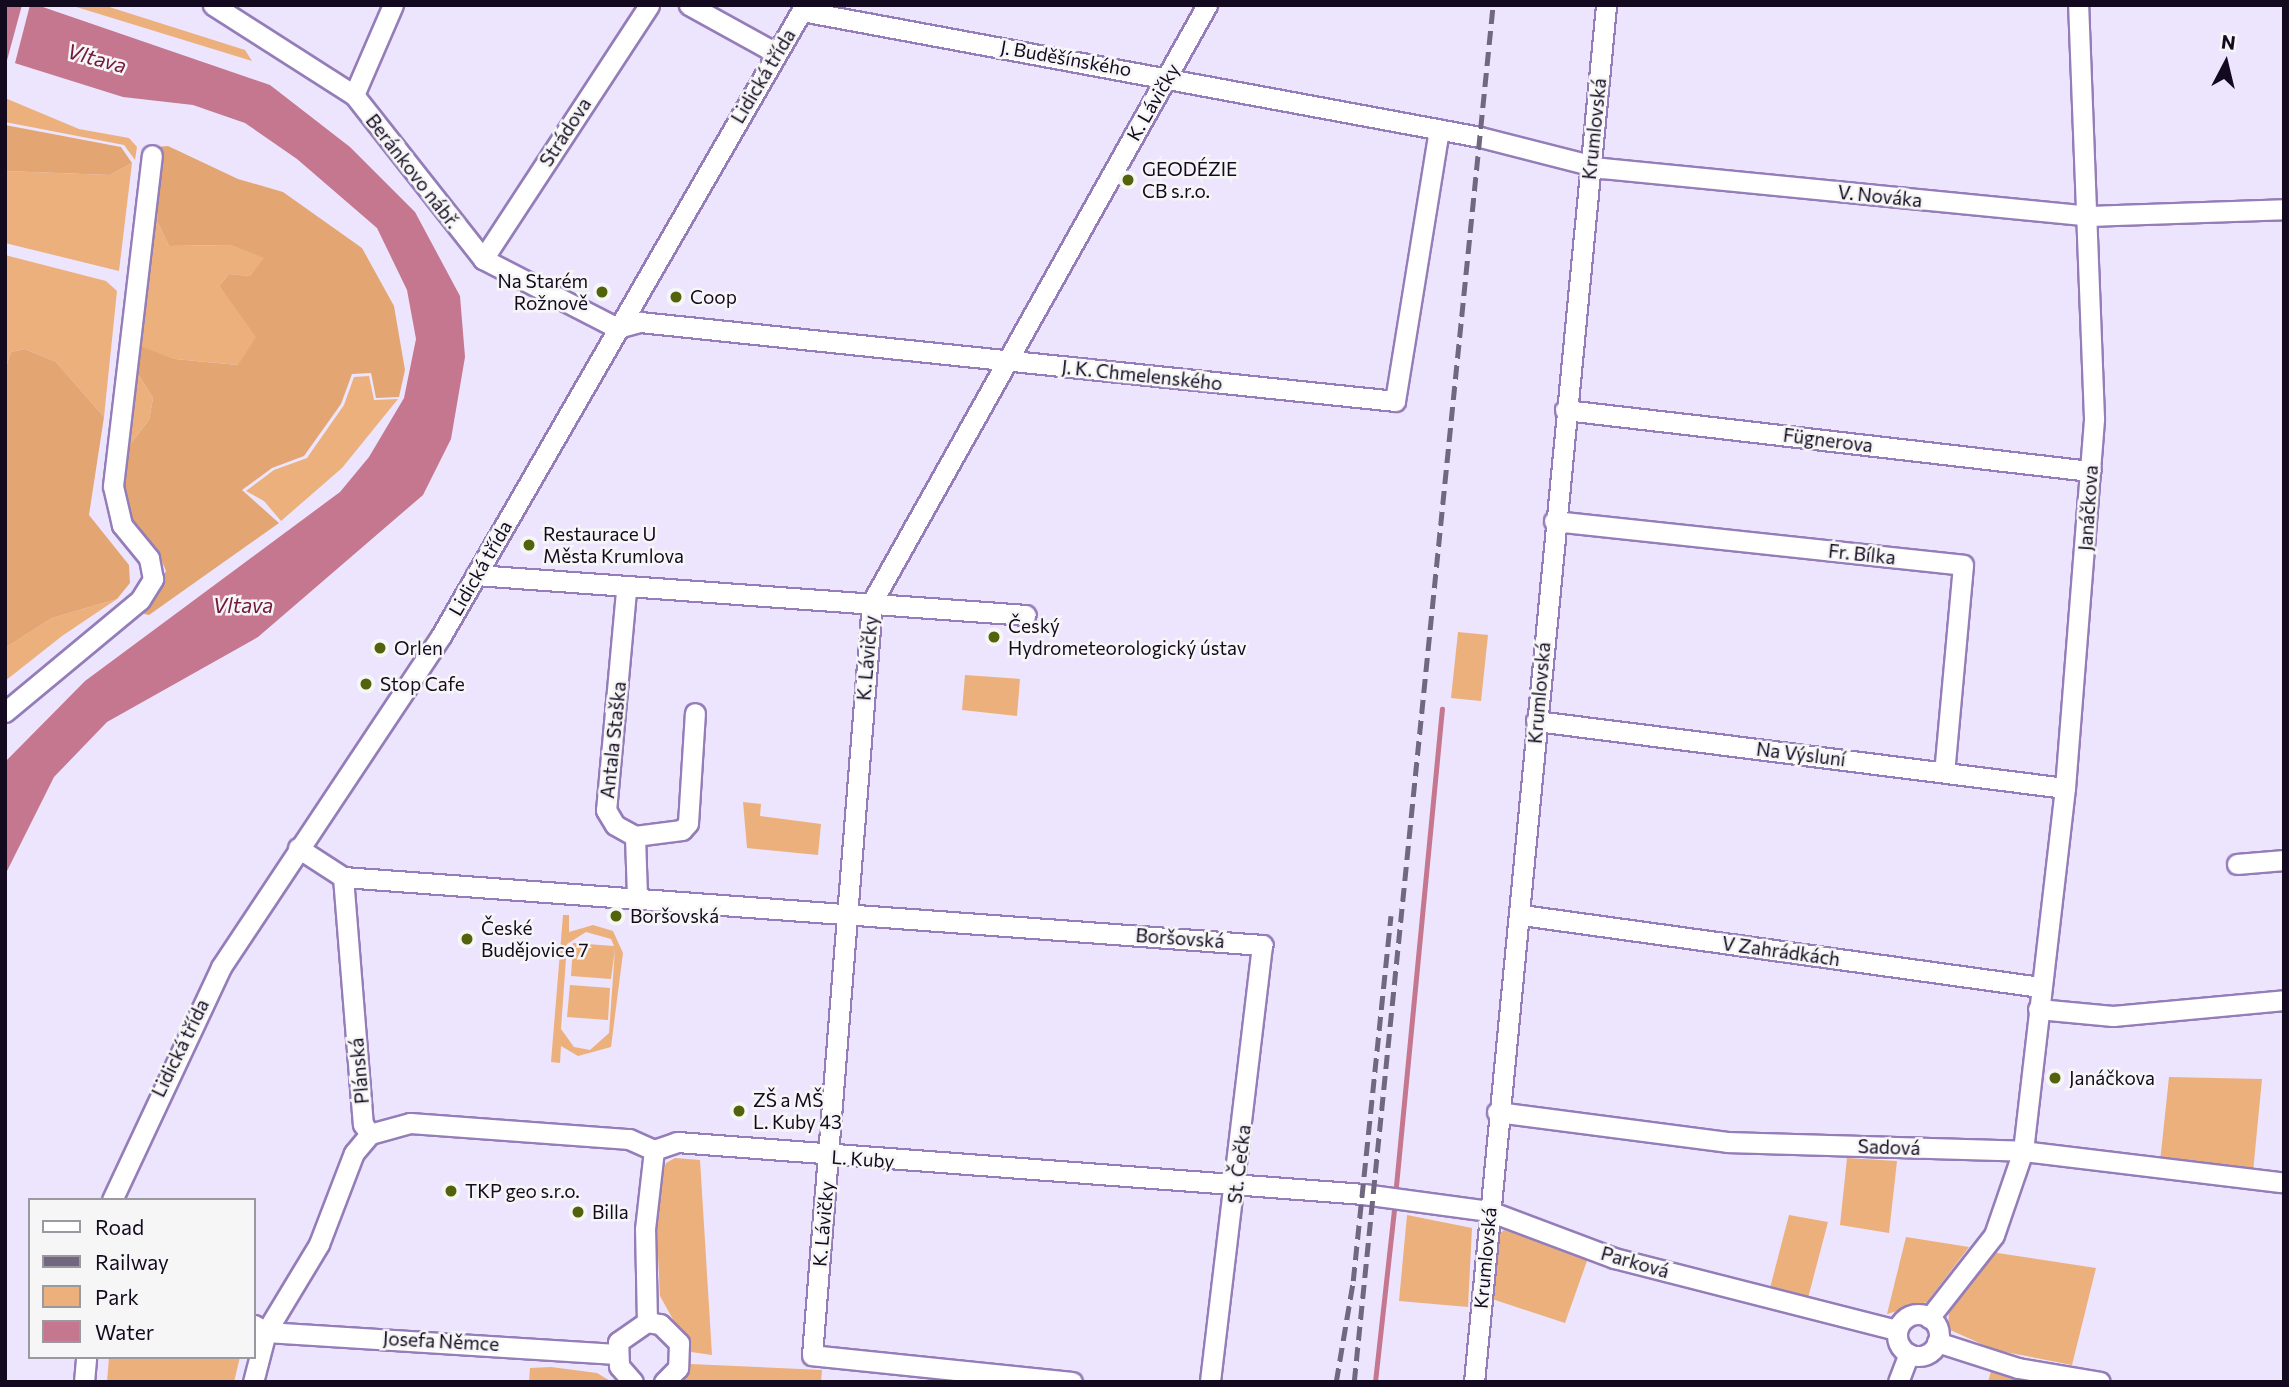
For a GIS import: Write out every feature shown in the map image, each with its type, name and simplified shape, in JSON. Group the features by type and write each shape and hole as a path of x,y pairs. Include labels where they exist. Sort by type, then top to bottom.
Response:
{"street":[{"name":"Beránkovo nábř.","path":"213,5 354,95 483,259 617,328"},
{"path":"354,95 393,5"},
{"name":"Strádova","path":"483,259 649,5"},
{"path":"689,5 776,53"},
{"name":"K. Lávičky","path":"1072,1382 812,1355 829,1156 845,912 872,602 1207,5"},
{"name":"Krumlovská","path":"1478,1381 1497,1112 1522,915 1554,522 1606,5"},
{"name":"Janáčkova","path":"1929,1318 1994,1236 2023,1151 2065,788 2090,471 2088,216 2078,5"},
{"name":"Lidická třída","path":"112,1198 221,967 298,848 362,760 476,575 804,8"},
{"name":"J. Buděšínského","path":"804,8 1480,137"},
{"name":"J. K. Chmelenského","path":"617,328 640,322 1395,401 1446,131"},
{"name":"V. Nováka","path":"1480,137 1590,166 2088,216 2284,209"},
{"path":"5,712 22,691 140,600 153,579 149,558 122,525 113,486 152,155"},
{"name":"Fügnerova","path":"1565,410 2090,471"},
{"name":"Fr. Bílka","path":"1554,522 1963,565 1944,772"},
{"path":"476,575 626,590 872,602 1026,615"},
{"name":"Antala Staška","path":"626,590 606,810 615,825 635,836"},
{"path":"637,895 635,836 682,830 688,822 695,713"},
{"name":"Na Výsluní","path":"1536,722 2065,788"},
{"path":"298,848 343,877"},
{"path":"2237,864 2284,860"},
{"name":"Boršovská","path":"343,877 637,895 1262,945"},
{"name":"Plánská","path":"343,877 363,1124 370,1134"},
{"name":"V Zahrádkách","path":"1522,915 2040,987"},
{"name":"St. Čečka","path":"1210,1382 1237,1186 1262,945"},
{"path":"2038,1009 2113,1016 2284,1000"},
{"name":"Sadová","path":"1497,1112 1727,1142 2023,1151 2283,1182"},
{"path":"253,1382 260,1329 318,1244 354,1153 370,1134 430,1122 629,1139 654,1150 645,1229 647,1322"},
{"name":"L. Kuby","path":"654,1150 677,1142 829,1156 1368,1195"},
{"name":"Parková","path":"1368,1195 1489,1211 1614,1258 1897,1331"},
{"path":"1898,1382 1909,1354 1897,1331 1910,1315 1929,1318 1937,1342"},
{"path":"633,1382 616,1354 625,1332 647,1322 660,1324 679,1343 678,1368 664,1382"},
{"name":"Josefa Němce","path":"260,1329 616,1354"},
{"path":"1909,1354 1922,1355 1937,1342"},
{"path":"1937,1342 2018,1368 2100,1382"},
{"path":"84,1382 86,1359"}],"green space":[{"path":"70,5 103,5 245,50 252,61"},
{"path":"5,98 79,129 129,138 137,147 135,160 124,145 5,122"},
{"path":"132,163 119,271 5,243 5,171 110,175"},
{"path":"157,167 158,223 169,246 230,245 265,258 250,276 229,274 219,286 257,337 239,365 175,359 137,346 132,364 153,398 149,420 122,455 130,363"},
{"path":"5,255 106,281 117,291 104,417 56,362 25,349 11,352 5,370"},
{"path":"369,376 374,400 398,399 342,468 281,521 264,501 246,491 274,470 307,458 344,405 354,377"},
{"path":"117,599 62,636 5,681 5,648 52,618"},
{"path":"1458,632 1488,635 1481,701 1451,698"},
{"path":"965,675 1020,679 1017,716 962,710"},
{"path":"743,802 761,804 760,816 821,824 818,855 747,848"},
{"path":"563,915 569,915 569,932 593,925 613,931 623,953 611,1047 578,1056 561,1046 560,1063 551,1062","holes":["586,932 611,939 614,946 573,943 571,976 611,979 615,949 609,1033 590,1050 574,1047 561,1029 567,944"]},
{"path":"570,985 610,988 608,1020 567,1017"},
{"path":"2169,1077 2262,1079 2253,1172 2160,1162"},
{"path":"675,1158 700,1160 712,1355 691,1352 660,1296 655,1193 666,1163"},
{"path":"1847,1158 1897,1161 1889,1233 1840,1225"},
{"path":"1407,1215 1472,1228 1468,1307 1399,1301"},
{"path":"1789,1215 1828,1222 1808,1298 1770,1288"},
{"path":"1504,1230 1588,1258 1565,1323 1489,1298 1496,1237"},
{"path":"1906,1237 1969,1247 1927,1302 1887,1314"},
{"path":"1991,1252 2096,1268 2072,1365 1995,1350 1948,1329 1949,1309"},
{"path":"109,1359 240,1359 234,1382 107,1382"},
{"path":"690,1364 822,1370 821,1382 680,1382"},
{"path":"551,1367 597,1373 612,1382 529,1382 530,1368"},
{"path":"1991,1371 2008,1375 2045,1382 1988,1382"}],"shaded area":[{"path":"5,125 121,147 132,163 110,175 5,171"},
{"path":"168,146 238,179 283,192 362,248 394,306 405,370 399,397 376,398 371,373 352,374 341,404 304,456 272,468 242,490 279,523 149,615 140,613 166,571 158,552 132,528 119,488 122,455 149,420 153,398 132,364 137,345 175,359 238,365 256,337 219,286 229,274 250,276 264,258 230,245 169,246 158,223 156,147"},
{"path":"25,349 56,362 104,417 89,515 129,565 130,583 117,599 52,618 5,648 5,370 11,352"}],"water":[{"name":"Vltava","path":"5,5 37,5 270,85 350,147 415,212 460,296 465,357 451,439 423,495 258,637 107,722 54,777 5,875 5,762 85,681 340,492 369,457 404,398 416,339 407,290 377,228 297,159 245,123 193,105 123,97 5,60"}],"pier":[{"path":"22,5 30,5 14,67 6,64"}],"waterway":[{"path":"1396,1186 1442,709"},
{"path":"1375,1382 1394,1209"}],"railway":[{"path":"1354,1382 1493,5"},
{"path":"1336,1382 1353,1281 1391,916"}],"place":[{"name":"GEODÉZIE CB s.r.o.","path":"1128,180"},
{"name":"Na Starém Rožnově","path":"602,292"},
{"name":"Coop","path":"676,297"},
{"name":"Restaurace U Města Krumlova","path":"529,545"},
{"name":"Český Hydrometeorologický ústav","path":"994,637"},
{"name":"Orlen","path":"380,648"},
{"name":"Stop Cafe","path":"366,684"},
{"name":"Boršovská","path":"616,916"},
{"name":"České Budějovice 7","path":"467,939"},
{"name":"Janáčkova","path":"2055,1078"},
{"name":"ZŠ a MŠ L. Kuby 43","path":"739,1111"},
{"name":"TKP geo s.r.o.","path":"451,1191"},
{"name":"Billa","path":"578,1212"}]}
